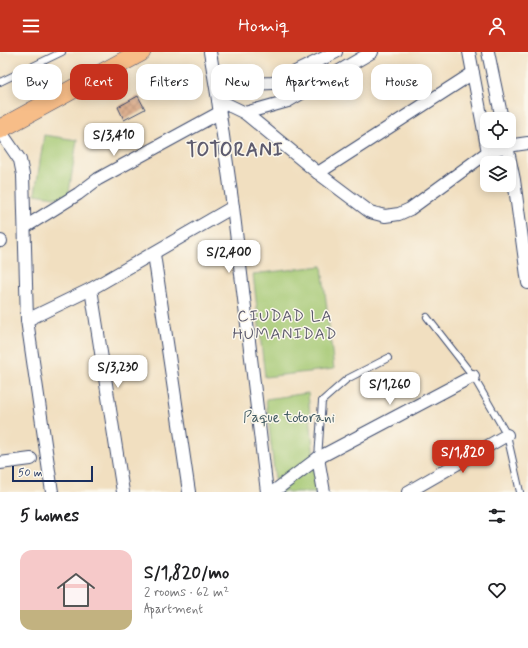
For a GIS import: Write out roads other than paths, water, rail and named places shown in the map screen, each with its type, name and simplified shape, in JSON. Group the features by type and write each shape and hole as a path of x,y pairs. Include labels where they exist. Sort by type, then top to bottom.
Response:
{"main road":[{"path":"0,130 141,52"}],"street":[{"path":"210,52 212,64"},
{"path":"264,83 273,83 336,52"},
{"path":"245,113 288,100 372,52"},
{"path":"469,52 488,152"},
{"path":"488,52 501,112"},
{"path":"318,173 473,72"},
{"path":"218,100 245,113 318,173 370,212 384,216 399,214 410,209 488,152 497,148"},
{"path":"218,100 233,207 267,492"},
{"path":"25,227 78,194 98,179 219,113"},
{"path":"0,130 20,160 24,175 27,320 52,492"},
{"path":"516,144 528,143"},
{"path":"507,148 514,180 528,283"},
{"path":"27,320 91,289 233,207"},
{"path":"154,254 189,492"},
{"path":"91,289 123,492"},
{"path":"273,492 318,458 473,376"},
{"path":"408,492 507,435"},
{"path":"318,458 324,492"},
{"path":"0,463 32,459"}],"lane":[{"path":"0,82 62,52"},
{"path":"427,317 473,376 507,435 520,492"},
{"path":"318,458 322,401 347,379 388,358"}],"district":[{"name":"TOTORANI","path":"235,150"},
{"name":"CIUDAD LA HUMANIDAD","path":"285,325"}],"park label":[{"name":"Paque totorani","path":"289,418"}]}
